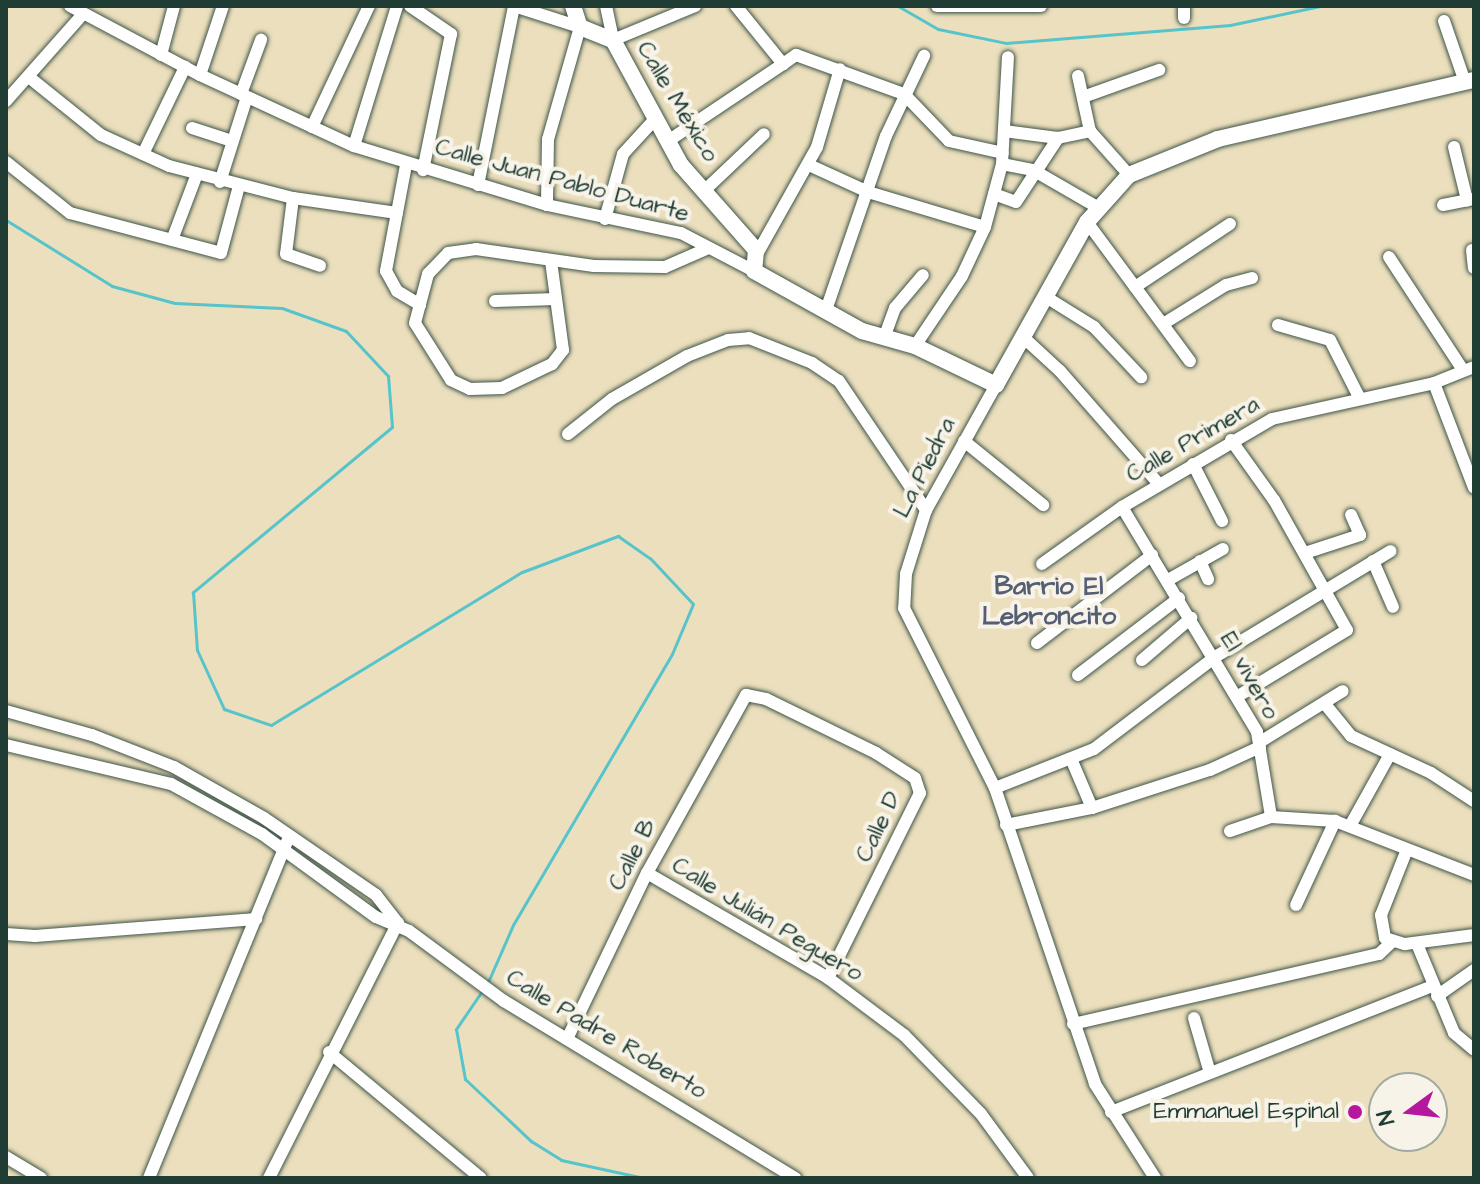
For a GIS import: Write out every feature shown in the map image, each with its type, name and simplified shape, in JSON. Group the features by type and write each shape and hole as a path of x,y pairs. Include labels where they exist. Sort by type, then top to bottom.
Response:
{"street":[{"name":"Calle Juan Pablo Duarte","path":"70,6 200,75 354,146 406,165 547,205 681,233 706,249 756,262 826,310 884,338 915,346 996,385"},
{"path":"161,55 174,6"},
{"path":"200,75 223,6"},
{"path":"312,127 369,6"},
{"path":"354,146 397,6"},
{"path":"410,6 451,34 423,170"},
{"path":"478,185 514,6 580,27"},
{"path":"547,205 548,139 580,27 573,6"},
{"path":"606,6 613,40 695,6"},
{"path":"736,6 783,64"},
{"path":"937,6 1041,6"},
{"path":"7,99 30,78 83,14"},
{"path":"1444,21 1470,81"},
{"name":"Calle México","path":"580,27 613,40 681,165 705,190 756,262"},
{"path":"220,182 261,40"},
{"path":"668,141 796,55 904,94 949,141 1033,170 1097,207"},
{"path":"826,310 904,94 924,56"},
{"path":"915,346 962,276 985,227 1002,158 1008,57"},
{"path":"143,154 185,67"},
{"path":"756,262 809,165 840,69"},
{"path":"1083,97 1159,70"},
{"path":"1078,76 1090,131 1129,175"},
{"path":"30,78 101,135 197,174 293,198 397,213"},
{"name":"La Piedra","path":"1155,1178 1111,1112 1073,1024 995,788 907,619 906,574 926,510 964,441 1087,222 1097,207 1129,175 1218,139 1470,81"},
{"path":"605,219 623,154 656,118"},
{"path":"192,128 232,141"},
{"path":"1004,131 1058,138 1090,131"},
{"path":"705,190 764,134"},
{"path":"994,194 1016,202 1033,170 1058,138"},
{"path":"1443,205 1470,200 1454,147"},
{"path":"6,162 70,213 221,253 239,186"},
{"path":"406,165 386,271 397,291 420,305"},
{"path":"809,165 868,192 985,227"},
{"path":"172,240 197,174"},
{"path":"293,198 286,254 320,266"},
{"path":"1087,222 1190,361"},
{"path":"1135,287 1230,224"},
{"path":"551,261 563,350 552,364 515,384 485,389 460,386 439,367 417,331 420,305 433,262 448,253 476,249 551,261 665,267 706,249"},
{"path":"1472,250 1474,268"},
{"path":"1389,257 1468,368"},
{"path":"884,338 895,308 923,275"},
{"path":"1163,324 1226,285 1252,278"},
{"path":"1046,297 1094,327 1141,377"},
{"path":"495,301 556,299"},
{"path":"1278,325 1330,340 1359,397"},
{"path":"1023,337 1060,371 1159,484"},
{"path":"568,434 612,399 687,356 728,340 749,338 812,363 839,381 926,510"},
{"name":"Calle Primera","path":"1042,564 1159,484 1231,440 1286,413 1434,383 1468,368"},
{"path":"1434,383 1474,488"},
{"path":"1231,440 1305,553 1347,628 1238,696"},
{"path":"964,441 1043,505"},
{"path":"1193,464 1222,521"},
{"name":"El vivero","path":"1122,507 1238,696 1260,744 1271,817"},
{"path":"1305,553 1360,535 1351,515"},
{"path":"1168,580 1223,549"},
{"path":"995,788 1072,761 1131,725 1215,657 1391,551"},
{"path":"1037,643 1152,555"},
{"path":"1200,561 1208,579"},
{"path":"1373,561 1393,607"},
{"path":"1078,675 1179,598"},
{"path":"1142,660 1191,618"},
{"path":"1006,825 1092,808 1210,770 1260,744 1343,691"},
{"name":"Calle B","path":"567,1039 647,873 746,695"},
{"name":"Calle D","path":"746,695 766,699 876,753 915,778 920,793 828,978"},
{"path":"1325,704 1351,736 1474,801"},
{"path":"6,711 92,735 174,767 290,835 385,902 398,923"},
{"path":"6,745 171,784 285,849 376,917 398,923"},
{"path":"1350,826 1390,754"},
{"path":"1072,761 1092,808"},
{"path":"1230,831 1271,817 1335,821 1406,852 1474,875"},
{"path":"1296,905 1335,821"},
{"path":"149,1178 290,835"},
{"path":"1406,852 1381,915 1381,929 1392,942 1417,944 1474,935"},
{"name":"Calle Julián Peguero","path":"647,873 828,978 930,1057 1028,1178"},
{"path":"6,934 35,936 256,919"},
{"path":"269,1178 329,1052 398,923"},
{"name":"Calle Padre Roberto","path":"398,923 504,1001 795,1178"},
{"path":"1073,1024 1379,954 1392,942"},
{"path":"1417,944 1435,991 1461,1042 1474,1050"},
{"path":"1111,1112 1435,991 1474,970"},
{"path":"1194,1018 1210,1073"},
{"path":"1461,1042 1474,1035"},
{"path":"329,1052 481,1178"},
{"path":"6,1157 41,1178"}],"waterway":[{"path":"898,6 938,29 1006,43 1230,25 1320,6"},
{"path":"6,220 112,286 175,303 282,308 346,331 388,376 392,427 193,592 197,650 224,709 271,725 522,572 618,536 650,558 693,604 672,654 513,925 488,982"},
{"path":"484,988 456,1029 465,1079 531,1141 561,1160 644,1178"}],"place":[{"name":"Emmanuel Espinal","path":"1355,1112"}],"district":[{"name":"Barrio El Lebroncito","path":"1049,602"}]}
